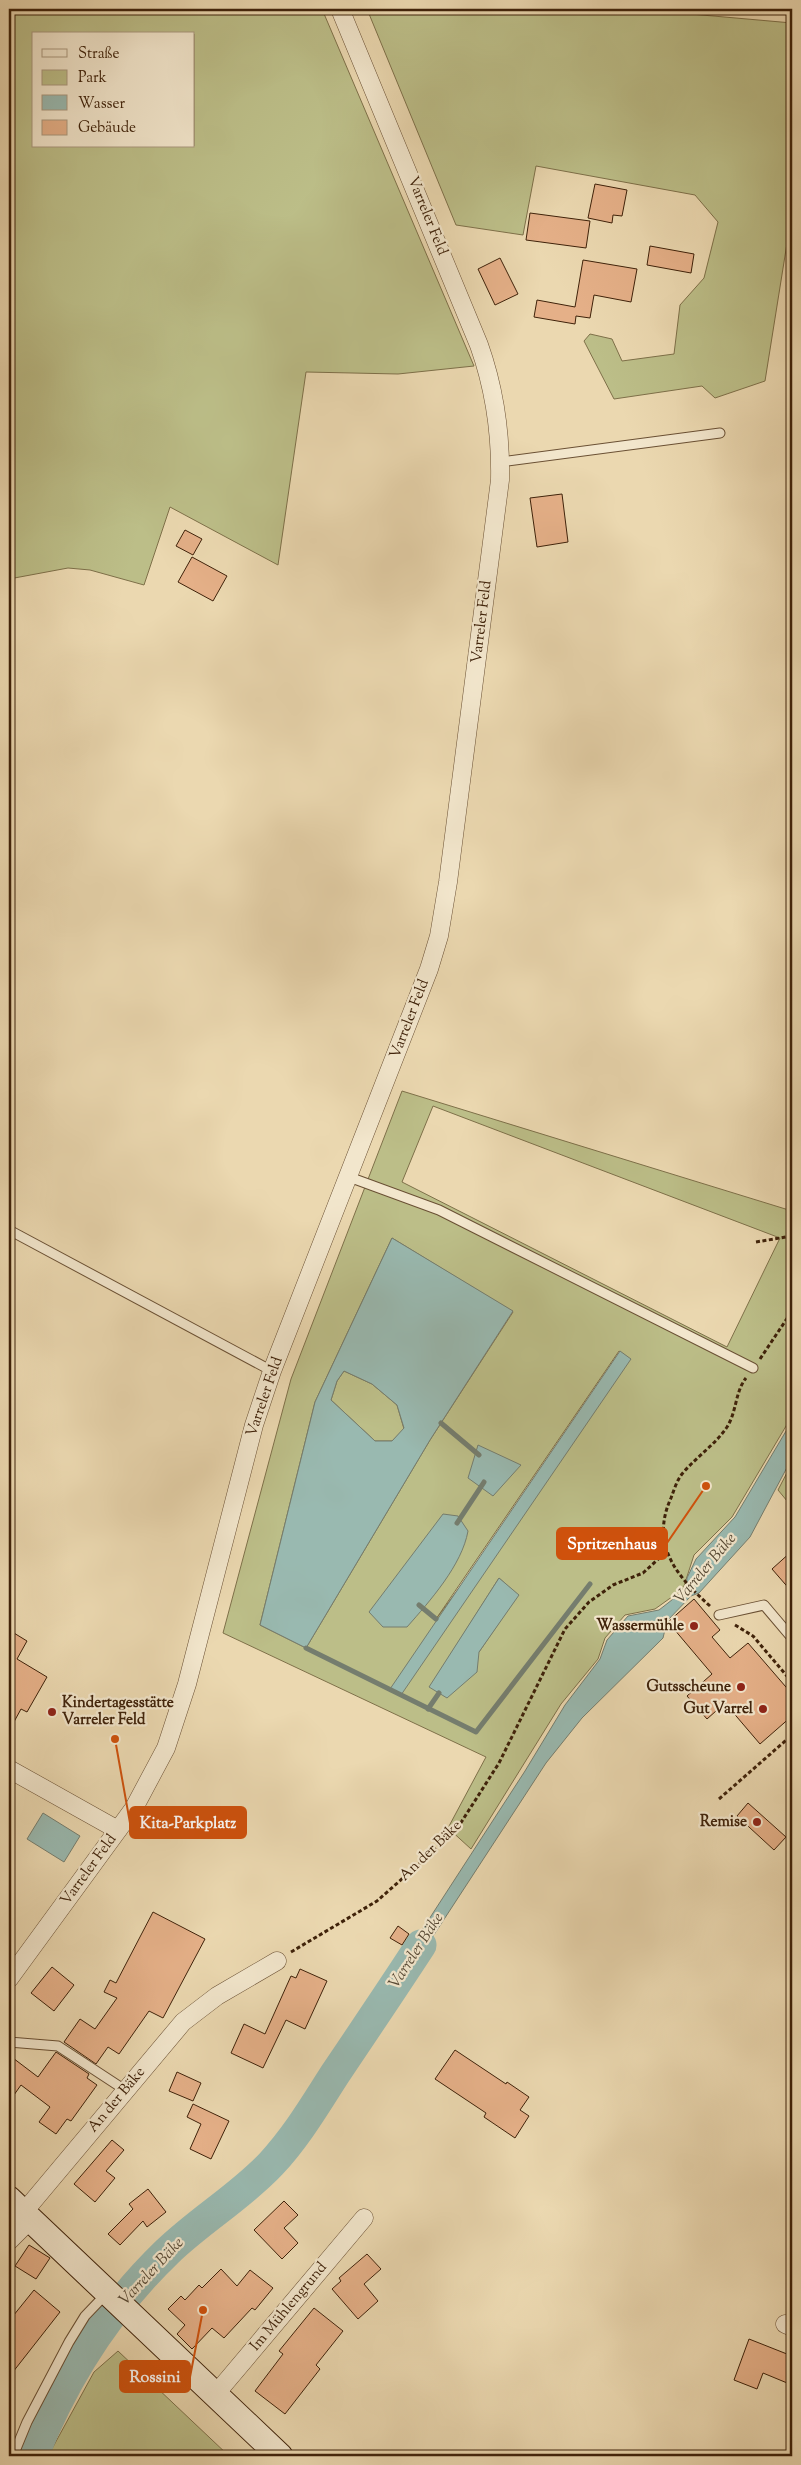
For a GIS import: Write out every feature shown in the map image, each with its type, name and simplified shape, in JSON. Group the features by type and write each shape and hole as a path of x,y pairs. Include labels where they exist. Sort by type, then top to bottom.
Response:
{"main road":[{"path":"16,2206 110,2289 130,2316 280,2456"}],"street":[{"name":"Varreler Feld","path":"9,1978 134,1808 166,1748 187,1684 252,1433 272,1371 418,1000 439,936 471,712 500,480 500,442 496,403 479,345 340,9"},
{"path":"9,1769 118,1830"},
{"name":"An der Bäke","path":"9,2241 22,2228 16,2206 125,2090 183,2022 217,1996 277,1961"},
{"name":"Im Mühlengrund","path":"214,2396 364,2218"}],"lane":[{"path":"500,462 720,433"},
{"path":"349,1176 439,1210 753,1368"},
{"path":"9,1230 272,1371"},
{"path":"719,1615 764,1605 792,1638"},
{"path":"9,2042 58,2046 125,2090"},
{"path":"13,2456 26,2422 69,2342 85,2316 110,2289"}],"path":[{"path":"756,1242 792,1236"},
{"path":"753,1368 792,1311"},
{"path":"740,1384 735,1407 727,1426 680,1475 665,1510 662,1524 666,1552 683,1580 698,1596 719,1615 753,1636 792,1682"},
{"name":"An der Bäke","path":"277,1961 377,1901 455,1832 499,1763 565,1630 589,1602 613,1585 643,1573 666,1552"},
{"path":"719,1798 792,1735"}],"green space":[{"path":"9,9 322,9 474,366 398,374 306,372 278,565 170,507 144,585 90,570 68,568 9,579"},
{"path":"367,9 634,9 792,23 792,212 765,381 715,398 702,386 614,399 584,341 590,334 612,339 622,361 674,354 680,305 704,278 718,222 695,195 536,166 523,235 456,225"},
{"path":"402,1091 792,1211 792,1416 732,1517 694,1555 683,1589 655,1609 625,1615 605,1638 598,1659 561,1704 471,1849 448,1828 486,1757 223,1633 291,1379","holes":["433,1106 780,1238 727,1347 402,1182","392,1238 513,1312 430,1440 306,1648 260,1625 315,1402","619,1351 630,1359 436,1619","499,1578 518,1595 479,1652 430,1687"]},
{"path":"344,1371 372,1384 397,1405 404,1429 392,1441 375,1441 331,1400 337,1381"},
{"path":"792,1463 792,1507 778,1490"},
{"path":"118,2351 229,2456 48,2456 94,2372"}],"water":[{"path":"392,1238 513,1311 430,1440 306,1648 260,1625 315,1402","holes":["344,1371 372,1384 397,1405 404,1428 392,1441 375,1441 331,1400 337,1381"]},
{"path":"620,1351 631,1359 401,1695 390,1689"},
{"path":"792,1421 791,1460 750,1537 699,1593 691,1596 667,1621 663,1638 582,1718 546,1763 409,1973 398,1981 398,1967 525,1771 565,1705 600,1659 607,1640 628,1616 659,1610 686,1589 687,1578 696,1559 735,1517"},
{"path":"478,1445 521,1465 493,1496 468,1478"},
{"path":"443,1514 458,1516 468,1531 459,1557 444,1582 407,1627 383,1627 369,1612"},
{"path":"499,1578 519,1595 479,1652 477,1672 447,1698 429,1687"},
{"path":"43,1813 80,1836 64,1862 27,1839"}],"building":[{"path":"595,184 627,190 622,216 613,215 612,223 588,218"},
{"path":"530,213 590,221 586,248 526,240"},
{"path":"650,246 694,254 691,273 647,265"},
{"path":"500,258 518,294 495,305 478,269"},
{"path":"583,260 637,269 631,302 594,295 590,318 576,316 575,324 534,317 537,300 575,307"},
{"path":"562,494 568,542 537,547 530,498"},
{"path":"185,530 202,539 193,555 176,546"},
{"path":"192,557 227,576 213,601 178,582"},
{"path":"792,1551 792,1592 772,1569"},
{"name":"Gutsscheune","path":"694,1599 720,1630 712,1637 730,1658 748,1643 792,1694 792,1716 760,1744 725,1703 707,1719 687,1696 712,1674 668,1622"},
{"path":"9,1630 27,1641 17,1659 47,1677 27,1712 21,1709 9,1731"},
{"name":"Remise","path":"748,1803 786,1837 774,1850 737,1816"},
{"path":"153,1912 205,1939 163,2018 149,2011 119,2054 108,2047 96,2064 64,2042 80,2019 95,2029 117,1998 104,1992 110,1980 116,1983"},
{"path":"398,1926 409,1934 402,1945 390,1938"},
{"path":"52,1967 74,1985 54,2011 31,1993"},
{"path":"300,1969 327,1981 305,2029 286,2020 263,2068 231,2053 244,2024 265,2034 291,1976 296,1978"},
{"path":"455,2050 529,2097 520,2110 529,2116 515,2138 484,2117 486,2113 435,2079"},
{"path":"56,2052 89,2074 87,2078 97,2085 71,2121 67,2119 56,2134 39,2122 50,2107 21,2085 9,2102 9,2055 38,2077"},
{"path":"177,2072 201,2083 193,2101 169,2091"},
{"path":"193,2104 229,2121 211,2159 190,2149 201,2124 187,2117"},
{"path":"112,2140 124,2150 106,2171 115,2178 95,2202 74,2184"},
{"path":"148,2189 166,2212 147,2227 143,2221 120,2245 108,2234 133,2209 129,2204"},
{"path":"284,2201 298,2215 284,2228 298,2243 282,2259 254,2230"},
{"path":"29,2245 50,2258 36,2279 15,2266"},
{"path":"367,2254 381,2269 364,2284 378,2301 358,2319 332,2289 341,2281 339,2278"},
{"path":"221,2269 237,2286 250,2270 273,2288 255,2310 252,2308 224,2338 212,2328 192,2349 177,2334 185,2325 168,2309 181,2296 185,2300 199,2285 202,2288"},
{"path":"34,2290 60,2312 9,2377 9,2321"},
{"path":"314,2308 343,2331 316,2365 320,2369 285,2414 255,2391 283,2354 279,2351"},
{"path":"749,2339 792,2356 792,2385 763,2373 757,2389 734,2380"}],"waterway":[{"path":"441,1423 479,1455"},
{"path":"457,1523 484,1482"},
{"path":"306,1648 476,1732 590,1584"},
{"path":"419,1605 436,1619"},
{"path":"428,1709 439,1693"},
{"name":"Varreler Bäke","path":"33,2456 58,2400 73,2373 125,2297 180,2240 246,2187 271,2164 305,2120 421,1945"}],"place":[{"name":"Spritzenhaus","path":"706,1486"},
{"name":"Wassermühle","path":"694,1626"},
{"name":"Gutsscheune","path":"741,1687"},
{"name":"Gut Varrel","path":"763,1709"},
{"name":"Kindertagesstätte Varreler Feld","path":"52,1712"},
{"name":"Kita-Parkplatz","path":"115,1739"},
{"name":"Remise","path":"757,1822"},
{"name":"Rossini","path":"203,2310"}]}
